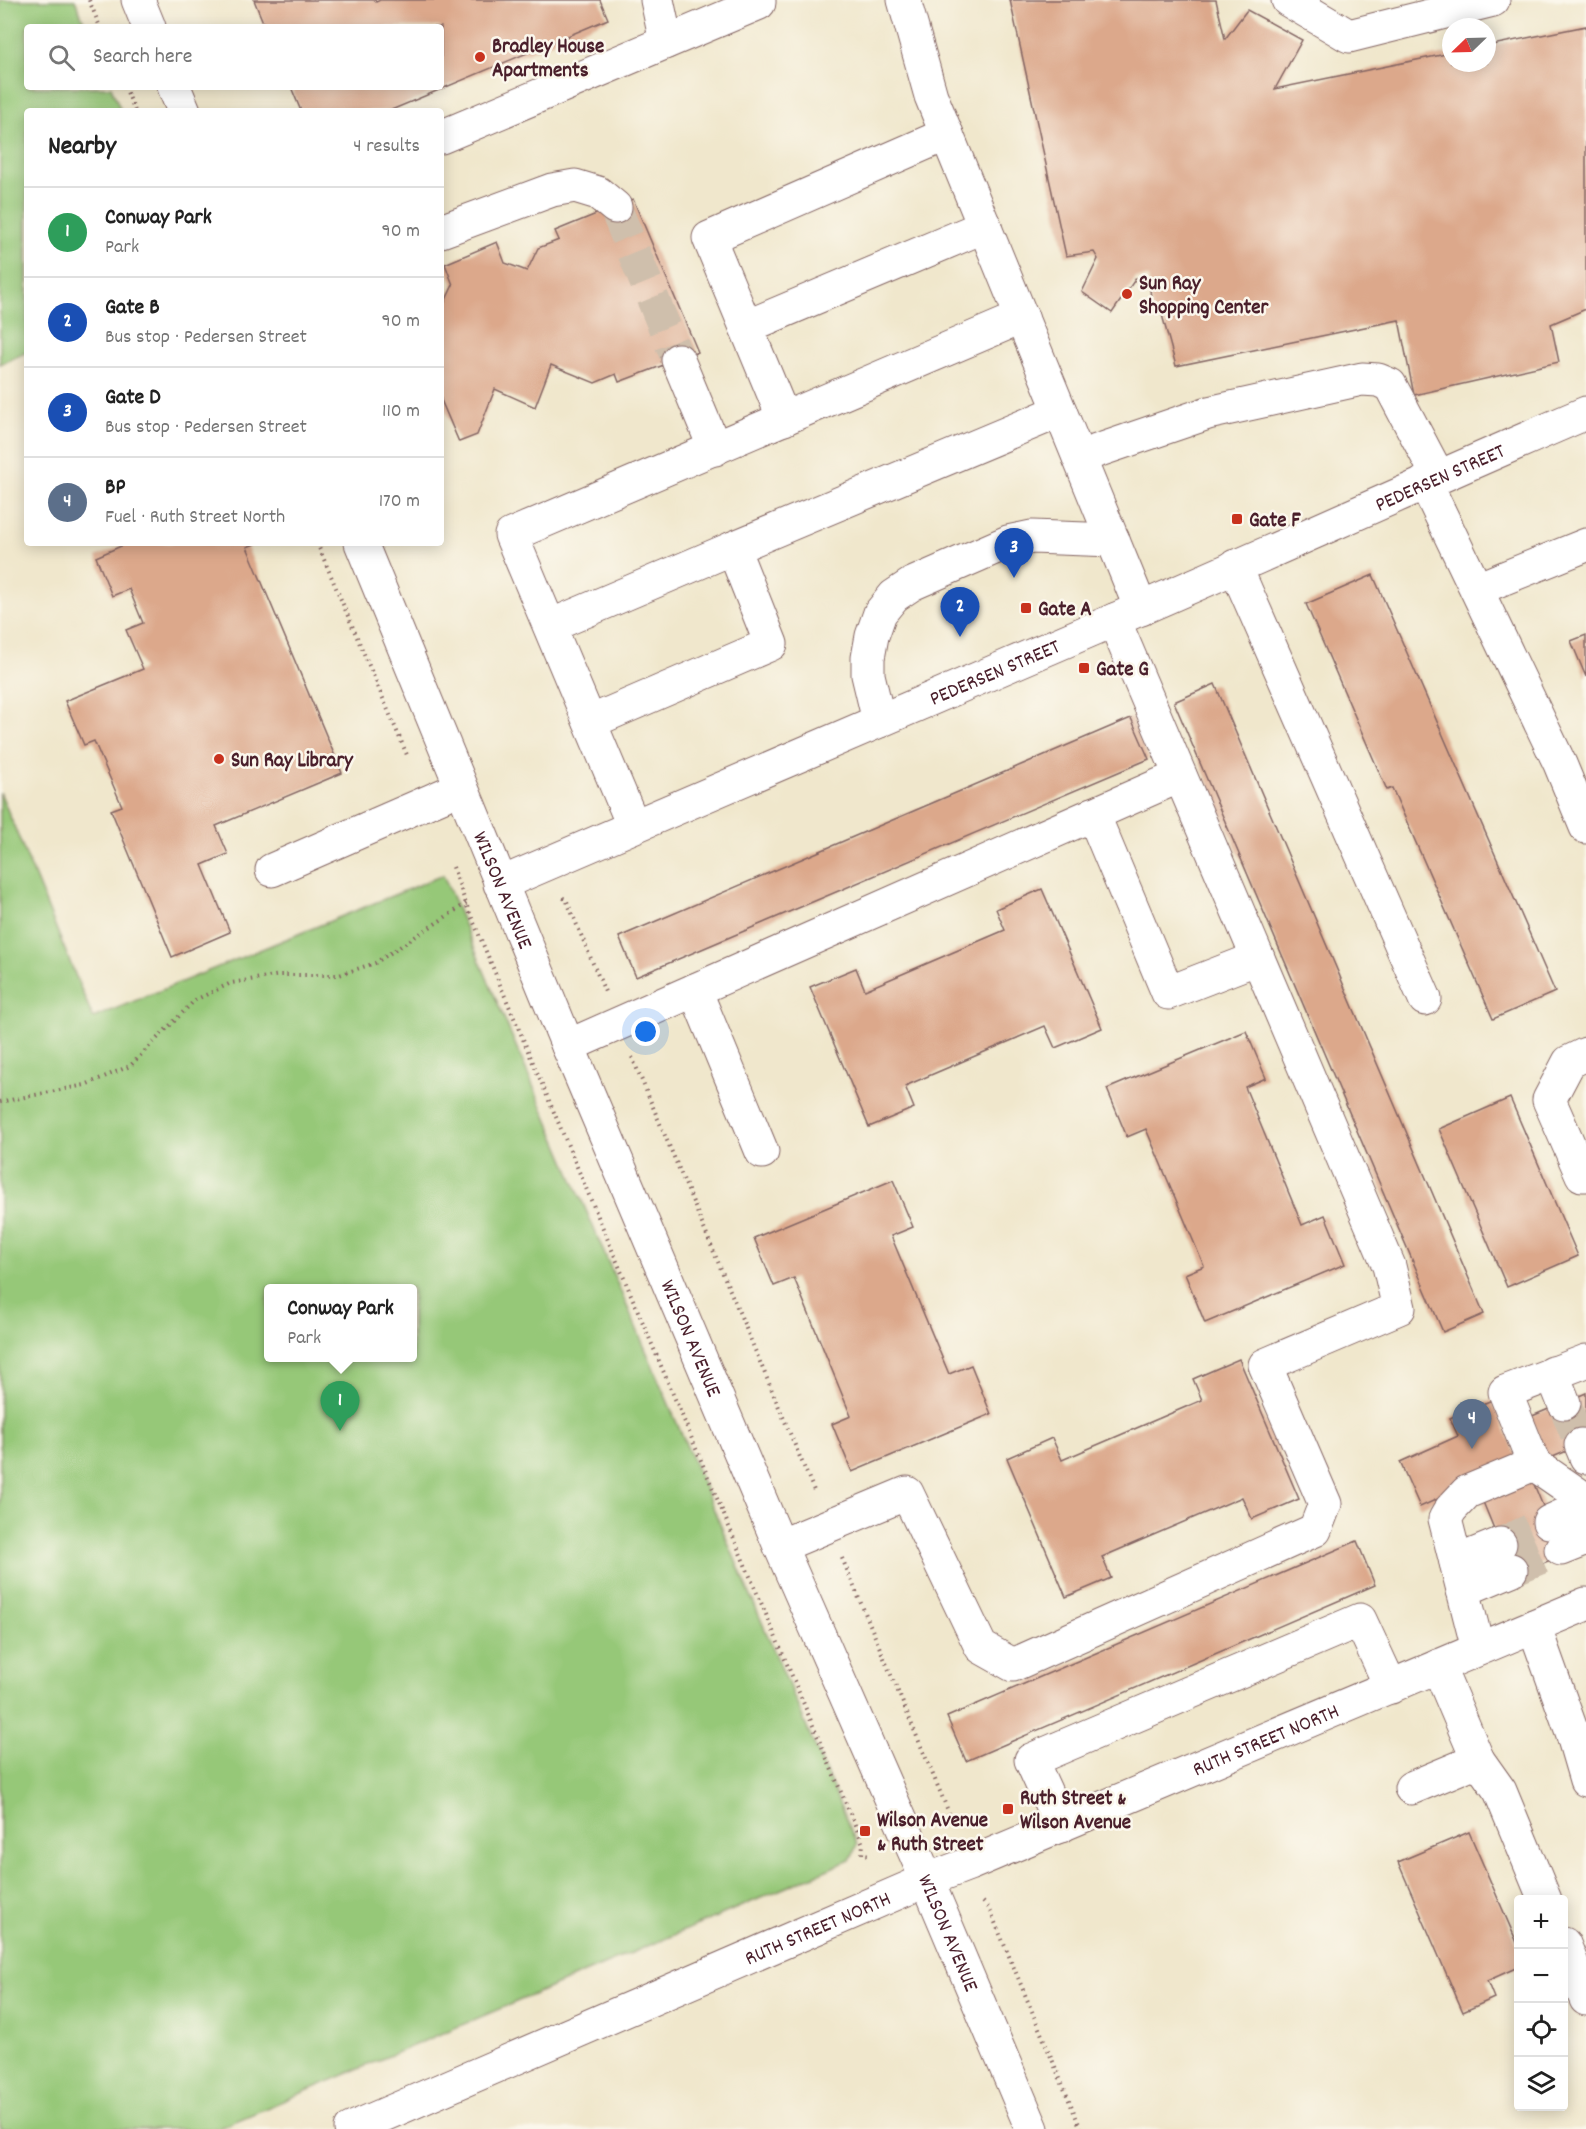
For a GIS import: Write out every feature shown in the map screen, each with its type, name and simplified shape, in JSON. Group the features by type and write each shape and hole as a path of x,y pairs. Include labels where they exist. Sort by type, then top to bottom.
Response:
{"street":[{"path":"138,0 148,24"},
{"path":"657,0 666,42"},
{"path":"444,136 759,3 759,0"},
{"path":"780,1546 908,1493 981,1647 1013,1665 1315,1530 1325,1504 1265,1365 1399,1308 1389,1266 1180,776 1127,614 1113,540 932,96 904,0"},
{"path":"1288,0 1349,36 1493,0"},
{"path":"175,90 183,108"},
{"path":"784,419 710,238 947,134"},
{"path":"444,230 533,196 575,186 598,193 615,207"},
{"path":"746,327 985,226"},
{"path":"633,825 511,536 1022,317"},
{"path":"678,360 715,448"},
{"path":"1079,457 1209,413 1362,379 1378,380 1390,385 1432,479 1477,590 1573,762 1586,827"},
{"path":"549,626 1060,411"},
{"name":"PEDERSEN STREET","path":"500,884 1586,413"},
{"path":"879,721 868,675 868,658 872,636 880,613 894,596 912,584 1008,542 1032,537 1113,540"},
{"path":"1477,590 1586,545"},
{"name":"WILSON AVENUE","path":"362,546 568,1046 780,1546 927,1880 1032,2129"},
{"path":"590,722 771,644 733,548"},
{"path":"1235,566 1425,999"},
{"path":"568,1046 1180,776"},
{"path":"273,870 460,788"},
{"path":"1093,814 1168,993 1258,958"},
{"path":"695,990 762,1152"},
{"path":"1586,1054 1569,1062 1549,1100 1582,1175 1586,1175"},
{"path":"1586,1361 1505,1392 1534,1464 1586,1500"},
{"path":"1552,1373 1564,1403"},
{"path":"1478,1649 1445,1519 1467,1492 1534,1464"},
{"path":"1565,1536 1586,1505"},
{"path":"1459,1576 1506,1557"},
{"name":"RUTH STREET NORTH","path":"351,2129 927,1880 1061,1826 1586,1604"},
{"path":"1061,1826 1031,1760 1360,1620 1391,1687"},
{"path":"1533,1626 1572,1732 1586,1780"},
{"path":"1438,1666 1478,1760 1500,1791 1543,1895"},
{"path":"1411,1788 1478,1760"},
{"path":"1565,1949 1586,1999"}],"path":[{"path":"88,0 99,24"},
{"path":"126,90 134,108"},
{"path":"0,1102 85,1085 130,1066 195,1000 231,983 280,975 339,975 375,963 449,914 500,884"},
{"path":"562,898 566,899 949,1813 955,1818 954,1822"},
{"path":"983,1902 989,1908 1081,2129"}],"green space":[{"path":"0,0 75,0 85,24 24,24 24,90 112,90 120,108 24,108 24,353 0,364"},
{"path":"0,792 93,1018 443,875 857,1845 850,1860 217,2129 0,2129"}],"building":[{"name":"Bradley House Apartments","path":"254,0 375,0 376,2 380,0 600,0 608,19 444,88 444,24 264,24"},
{"path":"1010,0 1216,0 1225,39 1247,10 1302,40 1275,89 1442,55 1442,72 1496,72 1496,44 1586,26 1586,309 1551,324 1559,362 1414,395 1399,320 1176,366 1161,311 1153,310 1148,277 1136,278 1112,313 1082,292 1098,259 1094,252 1066,256"},
{"name":"Bradley House Apartments","path":"292,90 439,90 396,108 300,108"},
{"path":"633,199 698,352 619,382 616,374 595,383 551,365 535,407 495,389 477,435 459,442 444,407 444,304 453,285 445,264 497,242 505,263 527,271 538,248 559,240 555,231"},
{"name":"Sun Ray Library","path":"121,546 250,546 247,547 342,773 216,826 228,854 202,865 230,932 172,957 111,810 122,806 94,741 84,745 65,701 143,669 126,630 143,623 129,589 112,596 96,557"},
{"path":"1373,575 1555,992 1493,1019 1392,788 1387,790 1306,604"},
{"path":"1586,635 1586,677 1571,641"},
{"path":"1215,684 1484,1314 1443,1332 1174,702"},
{"path":"1131,718 1149,759 636,977 619,937"},
{"path":"1042,889 1102,1028 1055,1048 1045,1026 905,1086 914,1108 869,1127 810,987 856,968 865,990 1005,930 996,909"},
{"path":"1246,1031 1266,1078 1245,1087 1302,1225 1325,1215 1345,1264 1205,1323 1185,1274 1204,1266 1146,1129 1127,1137 1107,1089"},
{"path":"1510,1098 1578,1256 1507,1287 1439,1129"},
{"path":"893,1180 913,1227 891,1236 949,1374 971,1365 991,1414 852,1472 832,1424 851,1416 794,1278 774,1286 754,1238"},
{"path":"1239,1359 1299,1499 1252,1519 1242,1497 1102,1557 1111,1578 1066,1597 1007,1458 1052,1438 1062,1460 1202,1400 1193,1379"},
{"path":"1586,1393 1586,1443 1548,1459 1530,1417"},
{"path":"1492,1400 1519,1462 1420,1507 1400,1462 1458,1436 1450,1418"},
{"path":"1531,1477 1563,1555 1513,1575 1481,1497"},
{"path":"1357,1541 1375,1585 966,1761 947,1717"},
{"path":"1469,1832 1514,1936 1514,1969 1487,1981 1494,1998 1463,2012 1398,1862"}],"tunnel":[{"path":"615,207 678,360"},
{"path":"1564,1403 1581,1445"},
{"path":"1500,1544 1549,1522"},
{"path":"1511,1570 1561,1549"}],"place":[{"name":"Bradley House Apartments","path":"480,57"},
{"name":"Sun Ray Shopping Center","path":"1127,294"},
{"name":"Gate F","path":"1237,519"},
{"name":"Gate D","path":"1014,578"},
{"name":"Gate A","path":"1026,608"},
{"name":"Gate B","path":"960,637"},
{"name":"Gate G","path":"1084,668"},
{"name":"Sun Ray Library","path":"219,759"},
{"name":"Conway Park","path":"340,1431"},
{"name":"BP","path":"1472,1449"},
{"name":"Ruth Street & Wilson Avenue","path":"1008,1809"},
{"name":"Wilson Avenue & Ruth Street","path":"865,1831"}]}
